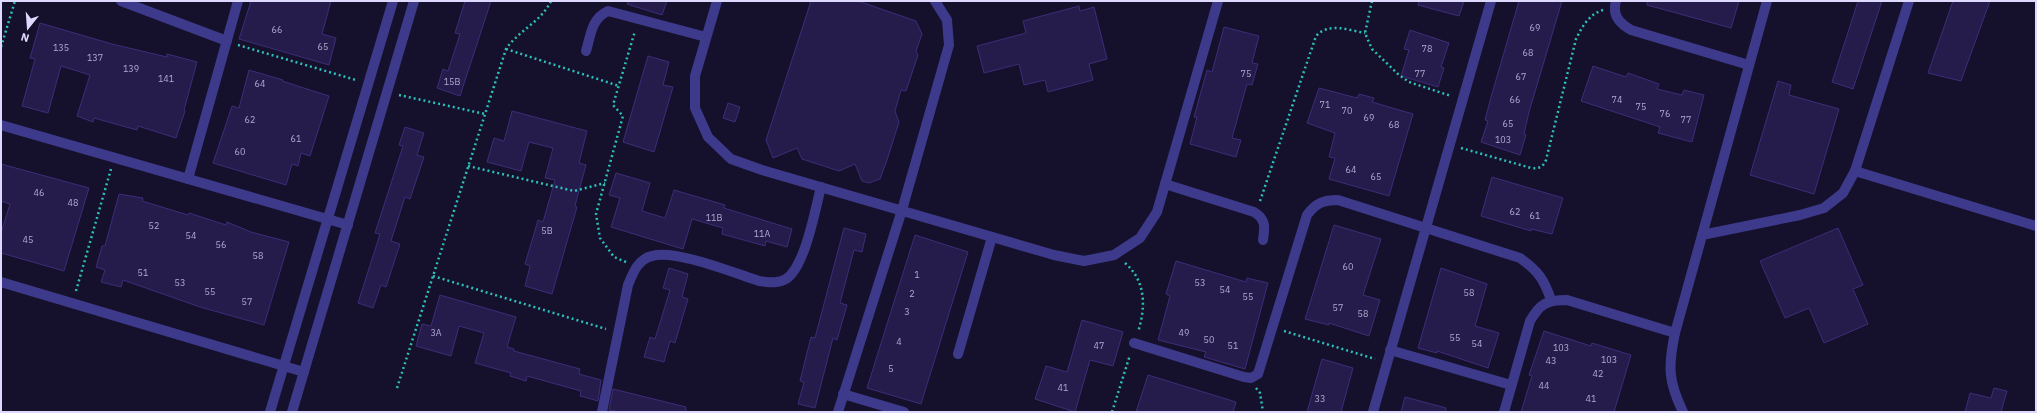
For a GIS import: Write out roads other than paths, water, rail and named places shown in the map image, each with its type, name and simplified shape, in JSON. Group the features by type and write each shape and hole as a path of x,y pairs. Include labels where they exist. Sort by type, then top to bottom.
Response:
{"street":[{"path":"121,1 227,41"},
{"path":"188,179 238,1"},
{"path":"270,412 392,1"},
{"path":"292,412 414,1"},
{"path":"717,1 694,76 695,108 708,137 731,159 1054,255 1084,261 1114,255 1140,238 1158,212 1218,1"},
{"path":"838,412 902,210 949,45 947,20 935,1"},
{"path":"1372,412 1491,1"},
{"path":"1683,412 1674,392 1669,362 1675,333 1767,1"},
{"path":"1702,235 1800,215 1824,208 1843,193 1855,171 1909,1"},
{"path":"1616,3 1616,16 1618,20 1622,25 1631,30 1749,65"},
{"path":"586,51 594,23 599,15 608,11 706,37"},
{"path":"1,125 348,224"},
{"path":"1855,171 2036,226"},
{"path":"1165,184 1254,212 1264,221 1265,228 1263,240"},
{"path":"602,412 628,285 635,267 651,256 671,254 759,281 772,283 785,280 795,271 801,260 821,187"},
{"path":"1134,344 1251,378 1258,374 1307,215 1315,205 1325,200 1338,200 1520,258 1535,268 1546,283 1551,300"},
{"path":"958,354 992,237"},
{"path":"1,282 304,372"},
{"path":"1504,412 1530,321 1538,308 1551,300 1566,300 1675,333"},
{"path":"1390,350 1511,385"},
{"path":"844,394 904,412"}]}
